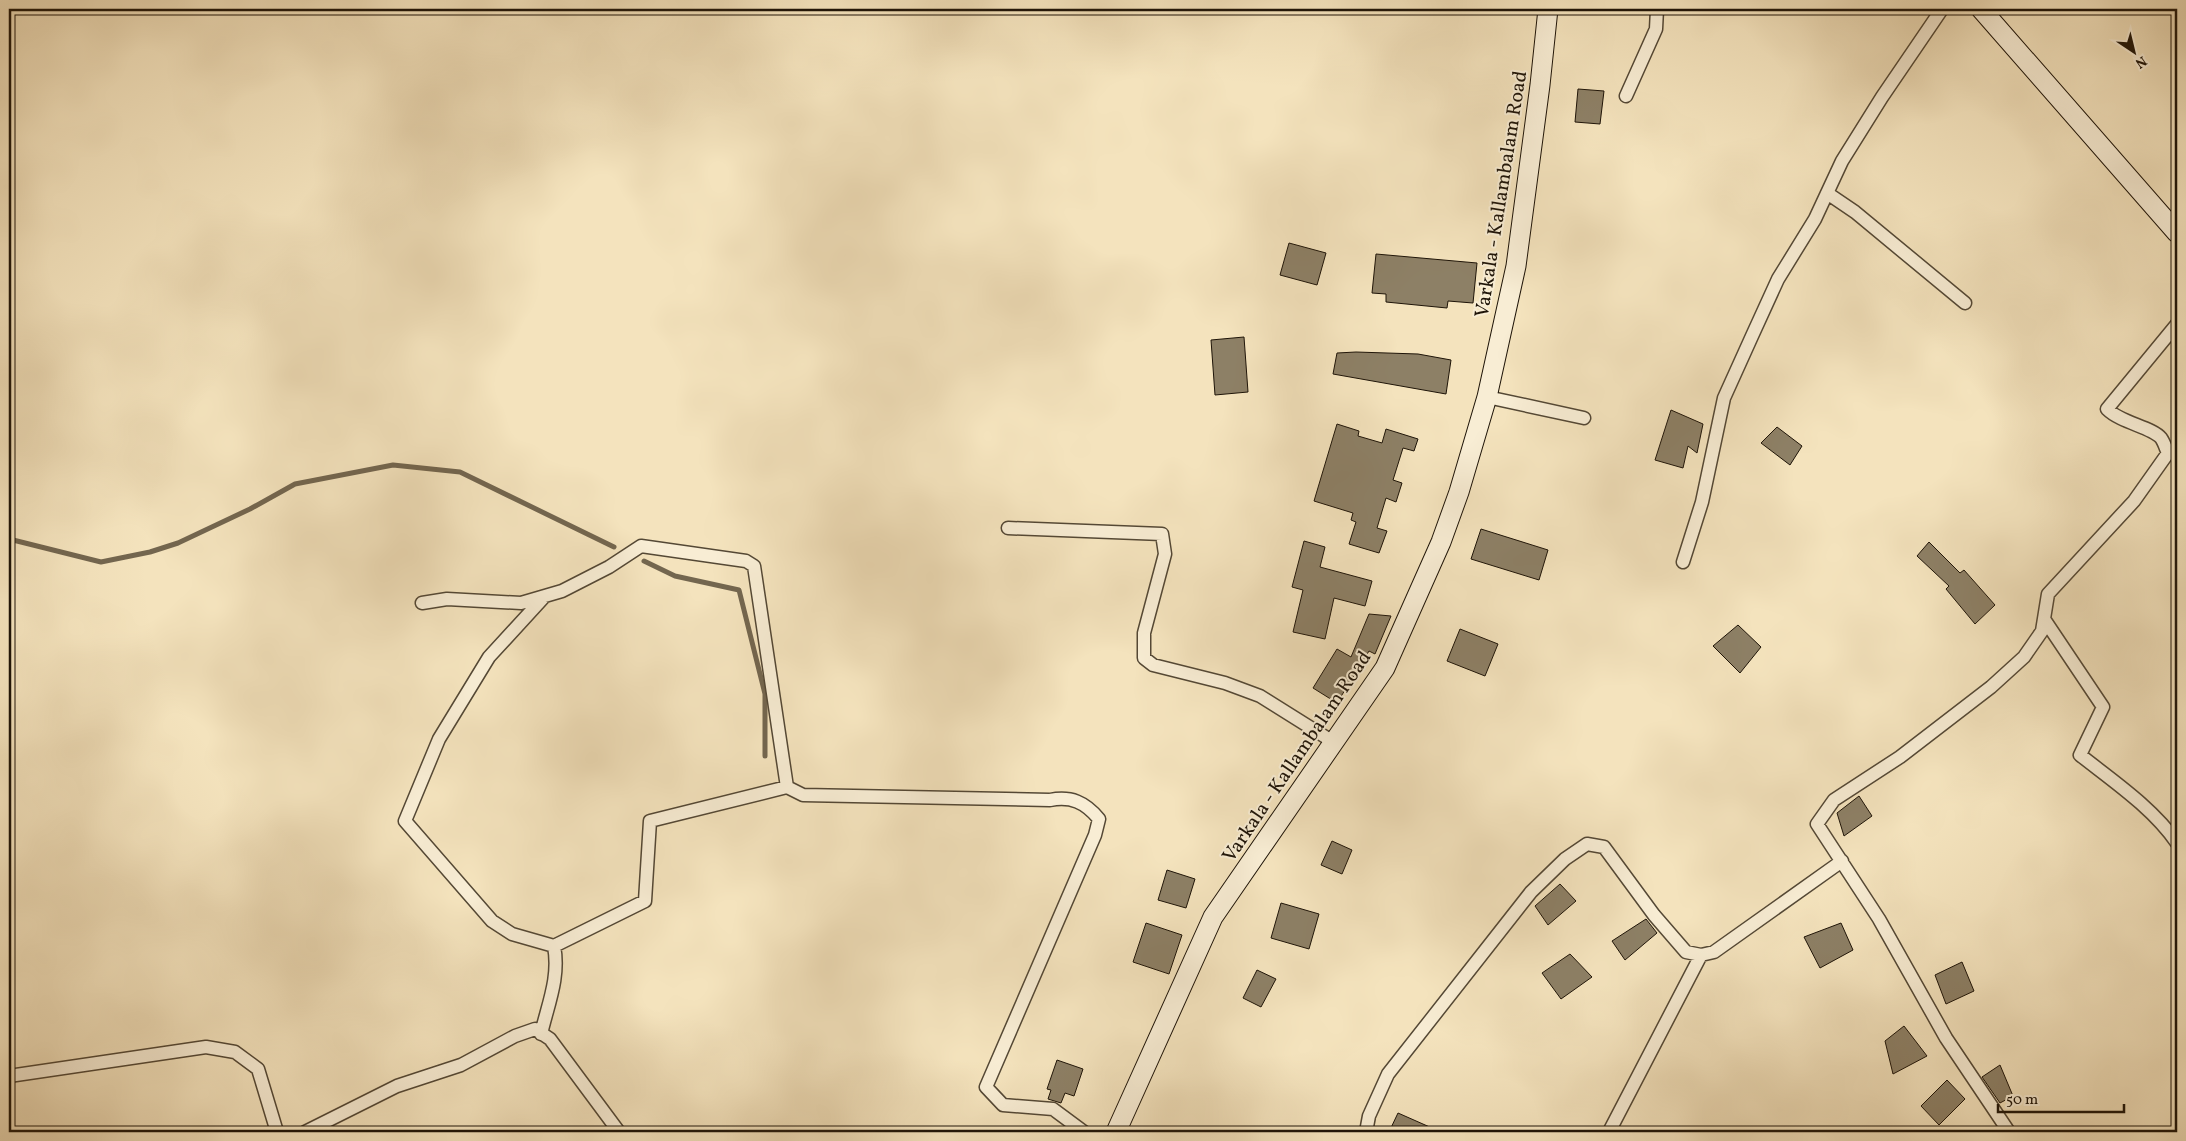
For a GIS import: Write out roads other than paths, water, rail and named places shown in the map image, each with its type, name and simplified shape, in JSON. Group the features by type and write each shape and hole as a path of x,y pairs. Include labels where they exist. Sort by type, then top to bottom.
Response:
{"main road":[{"name":"Varkala - Kallambalam Road","path":"1116,1132 1213,917 1335,743 1384,668 1441,542 1459,492 1487,397 1516,266 1548,9"},
{"path":"1981,9 2177,233"}],"street":[{"path":"1626,96 1656,28 1657,9"},
{"path":"1682,562 1702,502 1724,398 1778,279 1815,219 1842,161 1869,116 1942,9"},
{"path":"1826,193 1855,212 1964,303"},
{"path":"2009,1132 1946,1038 1879,919 1817,824 1834,800 1900,757 1991,687 2024,657 2042,631 2048,594 2134,501 2168,453 2162,438 2155,433 2114,416 2107,409 2177,324"},
{"path":"1487,397 1584,418"},
{"path":"1008,528 1162,534 1166,554 1144,633 1144,658 1153,665 1225,683 1260,696 1335,743"},
{"path":"422,603 447,599 520,603 562,590 609,567 641,546 746,560 754,566 787,787"},
{"path":"546,595 489,656 439,739 406,822 492,921 512,934 554,946 645,901 650,821 787,787 803,795 1050,800 1066,797 1090,808 1099,818 1095,835 986,1087 1003,1106 1053,1109 1084,1132"},
{"path":"2044,619 2103,707 2080,755 2124,791 2170,833 2177,843"},
{"path":"1366,1132 1369,1116 1388,1074 1531,892 1565,859 1586,844 1604,847 1654,915 1686,952 1701,955 1714,952 1842,861"},
{"path":"541,1034 556,980 557,961 554,946"},
{"path":"1609,1132 1701,955"},
{"path":"305,1132 397,1086 462,1065 515,1036 535,1030 550,1039 619,1132"},
{"path":"9,1076 206,1047 235,1052 258,1069 277,1132"}],"waterway":[{"path":"9,539 101,562 150,552 178,543 250,509 295,484 393,465 460,472 614,547"},
{"path":"644,561 675,576 739,590 765,694 765,756"}]}
